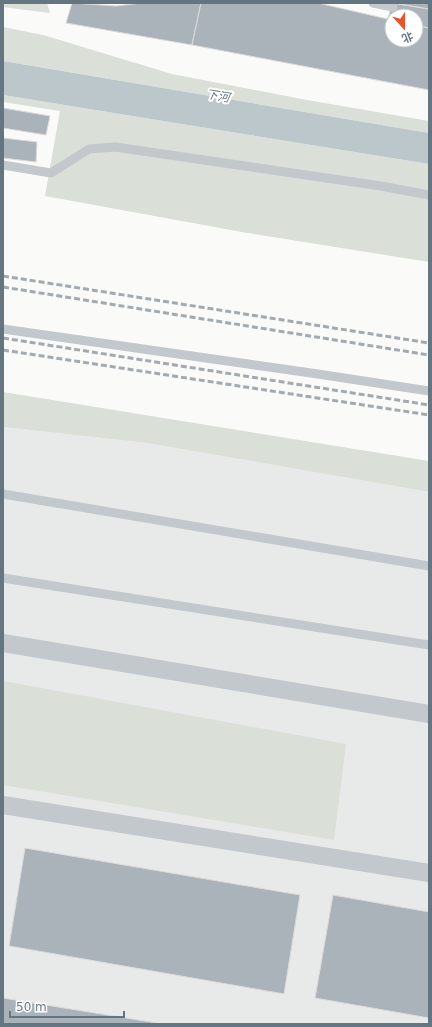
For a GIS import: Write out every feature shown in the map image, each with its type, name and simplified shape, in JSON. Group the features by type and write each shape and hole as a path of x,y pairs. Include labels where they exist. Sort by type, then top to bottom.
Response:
{"street":[{"path":"3,643 429,714"},
{"path":"3,805 429,873"}],"lane":[{"path":"373,3 394,7"},
{"path":"3,165 51,173 89,149 115,147 429,194"},
{"path":"3,329 302,371 429,391"},
{"path":"3,494 429,566"},
{"path":"3,578 429,645"}],"shaded area":[{"path":"3,3 47,3 50,13 3,7"},
{"path":"3,27 43,35 172,74 307,100 429,121 429,133 3,61"},
{"path":"3,61 429,133 429,164 3,95"},
{"path":"3,95 429,164 429,262 242,232 45,196 60,111 3,102"},
{"path":"3,392 429,461 429,492 147,443 3,427"},
{"path":"3,427 147,443 429,492 429,1024 3,1024"},
{"path":"3,681 346,744 334,840 3,785"}],"building":[{"path":"72,3 116,6 142,3 201,3 192,45 66,23"},
{"path":"201,3 318,3 384,18 384,48 424,48 424,27 429,28 429,90 192,45"},
{"path":"392,3 423,8 391,8"},
{"path":"394,3 429,3 429,9"},
{"path":"424,8 429,9 429,28 424,27"},
{"path":"3,108 50,116 46,135 3,128"},
{"path":"3,138 37,142 36,162 3,158"},
{"path":"25,848 300,895 284,994 9,946"},
{"path":"333,895 429,912 429,1018 315,998"},
{"path":"3,998 163,1024 3,1024"}],"railway":[{"path":"3,276 429,343"},
{"path":"3,287 429,355"},
{"path":"3,338 429,405"},
{"path":"3,350 429,415"}],"water label":[{"name":"下河","path":"218,96"}]}
